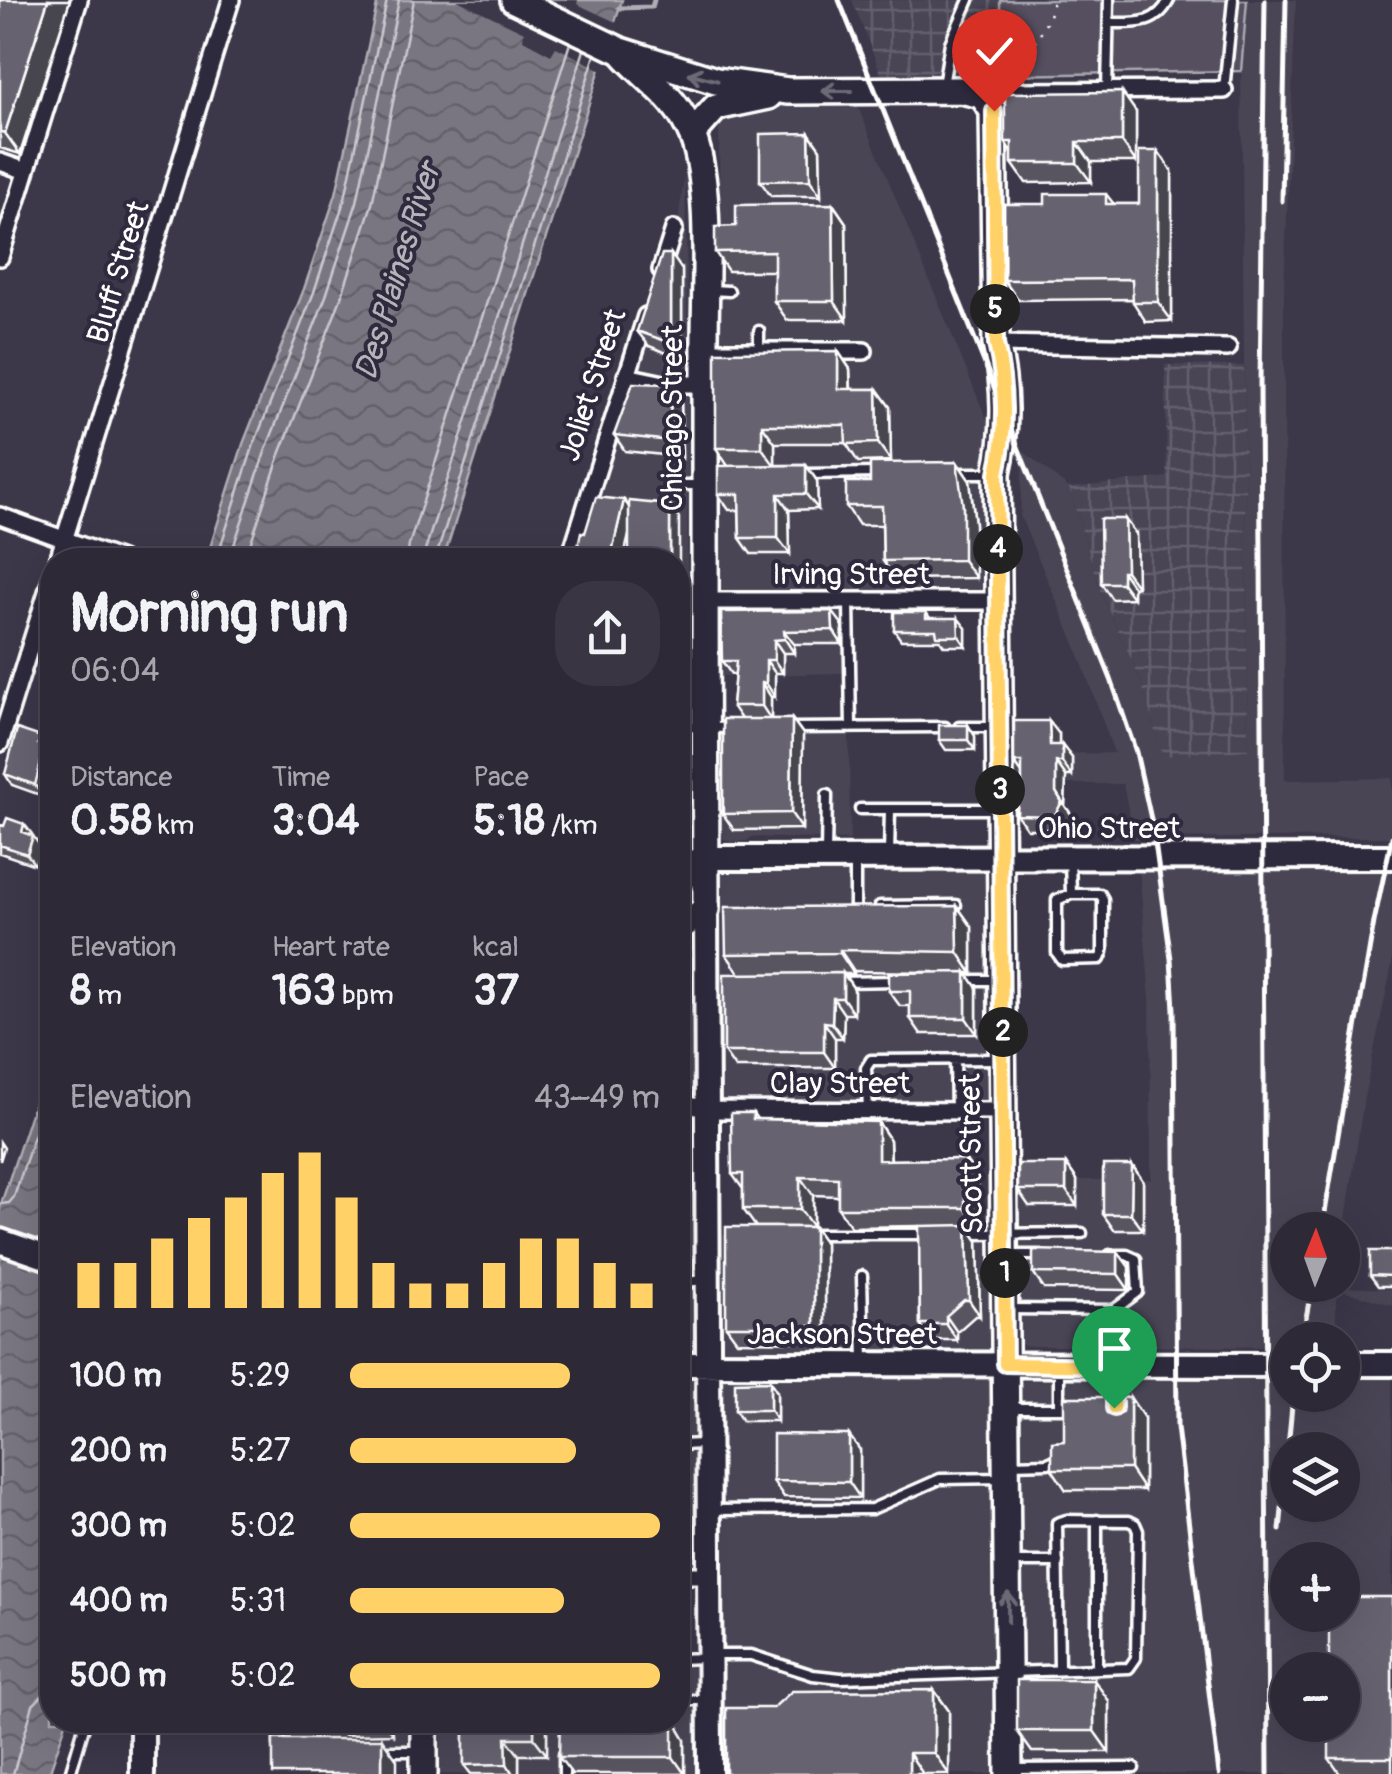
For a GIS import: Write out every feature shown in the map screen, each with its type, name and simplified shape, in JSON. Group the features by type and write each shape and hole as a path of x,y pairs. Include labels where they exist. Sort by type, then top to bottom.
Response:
{"main road":[{"path":"514,0 616,49 698,76 788,91 942,90 982,95"},
{"name":"Chicago Street","path":"616,49 675,102 692,134 702,176 717,290 704,351 711,478 704,601 706,858 715,909"},
{"path":"692,134 704,116 725,103 788,91"},
{"name":"Scott Street","path":"982,95 994,111 996,344 1003,372 1004,447 997,473 1008,1772"},
{"path":"690,865 706,858"},
{"path":"690,923 715,909"},
{"path":"424,1733 424,1763"}],"street":[{"path":"0,257 79,0"},
{"name":"Bluff Street","path":"61,548 231,0"},
{"path":"982,95 1006,91 1224,90"},
{"path":"0,162 26,171"},
{"name":"Joliet Street","path":"656,284 674,229"},
{"name":"Joliet Street","path":"573,548 650,302"},
{"path":"996,344 1228,348"},
{"path":"704,351 864,351"},
{"path":"626,376 664,384 705,384"},
{"path":"0,516 90,548"},
{"name":"Irving Street","path":"704,601 998,601"},
{"path":"0,744 40,615"},
{"name":"Ohio Street","path":"706,858 1392,857"},
{"name":"Chicago Street","path":"710,1774 708,1280 718,1235 708,1110 717,983 715,909"},
{"name":"Clay Street","path":"690,1105 708,1110 1004,1111"},
{"path":"0,1240 40,1255"},
{"name":"Jackson Street","path":"690,1364 1270,1365"},
{"path":"1360,1364 1392,1364"},
{"path":"690,1575 708,1575"},
{"path":"142,1733 142,1774"}],"lane":[{"path":"942,90 950,43 968,0"},
{"path":"1107,90 1109,0"},
{"path":"1108,23 1150,21 1162,14 1170,0"},
{"path":"1224,90 1233,0"},
{"path":"759,332 759,352"},
{"path":"802,474 900,473"},
{"path":"938,473 997,473"},
{"path":"669,485 711,478"},
{"path":"849,602 851,728"},
{"path":"690,686 706,688"},
{"path":"690,727 742,728"},
{"path":"778,728 1000,727"},
{"path":"826,858 827,795"},
{"path":"860,809 1000,809"},
{"path":"889,858 890,809"},
{"path":"855,858 855,906"},
{"path":"1070,858 1070,894"},
{"path":"1070,894 1100,894 1103,899 1100,959 1062,960 1057,953 1056,900 1070,894"},
{"path":"837,907 956,905"},
{"path":"943,980 1002,980"},
{"path":"825,982 904,981"},
{"path":"955,1059 956,1110"},
{"path":"868,1110 866,1068 871,1060 1003,1059"},
{"path":"1005,1244 1082,1233"},
{"path":"807,1234 946,1234"},
{"path":"965,1234 1057,1255"},
{"path":"1006,1309 1114,1310 1138,1292 1136,1259 1127,1255 1092,1255"},
{"path":"862,1276 864,1365"},
{"path":"690,1282 708,1280"},
{"path":"1099,1408 1114,1408 1114,1310"},
{"path":"1059,1366 1068,1424"},
{"path":"1006,1408 1084,1408"},
{"path":"690,1444 708,1444"},
{"path":"708,1510 872,1509 940,1479 1048,1463 1067,1454"},
{"path":"1096,1668 1097,1520"},
{"path":"690,1658 750,1655 813,1675 842,1678 1129,1668 1136,1658 1135,1524 1097,1520 1058,1523 1059,1668"},
{"path":"1007,1562 1058,1562"},
{"path":"690,1700 710,1700"},
{"path":"70,1774 82,1733"},
{"path":"279,1733 279,1751 297,1751"},
{"path":"564,1738 564,1774"},
{"path":"370,1751 424,1763"},
{"path":"1008,1772 1134,1768"}],"path":[{"path":"1014,68 1040,36 1052,0"}],"shaded area":[{"path":"852,0 1000,0 1001,75 881,74"},
{"path":"1000,0 1247,0 1241,71 1001,75"},
{"path":"1247,0 1296,0 1284,290 1285,780 1392,778 1392,837 1134,839 1123,784 1002,784 1002,754 1114,753 1077,649 1020,516 1023,451 1069,488 1101,593 1141,681 1162,755 1248,750 1241,71"},
{"path":"857,104 994,437 995,470 723,470 720,463 719,113 731,106"},
{"path":"685,171 688,548 575,548 677,228"},
{"path":"1165,365 1244,366 1248,750 1162,756 1141,681 1101,593 1069,488 1167,477"},
{"path":"996,474 997,599 849,600 848,673 722,676 721,482 728,478"},
{"path":"849,726 850,840 752,837 730,842 721,838 723,727"},
{"path":"707,859 1002,859 1003,1110 709,1109"},
{"path":"1392,868 1392,965 1364,1098 1347,1212 1270,1212 1270,1302 1336,1302 1336,1322 1270,1322 1270,1347 1024,1346 1018,1341 1008,1239 1005,1366 708,1363 709,1235 1007,1233 1008,1181 1151,1179 1150,1000 1139,869"},
{"path":"705,911 707,1109 690,1104 690,922"},
{"path":"690,1106 706,1111 706,1362 690,1362"},
{"path":"1360,1288 1392,1289 1392,1305 1360,1296"},
{"path":"690,1364 706,1365 709,1579 690,1578"},
{"path":"709,1365 1005,1369 1008,1494 1019,1387 1023,1381 1270,1377 1270,1412 1360,1412 1360,1377 1392,1377 1392,1774 711,1774"},
{"path":"690,1657 708,1657 709,1774 426,1774 426,1733 690,1733"},
{"path":"273,1733 422,1733 422,1750 273,1750"}],"water":[{"name":"Des Plaines River","path":"378,0 622,0 447,548 210,548 243,444 304,289 336,194"},
{"path":"40,1086 40,1733 63,1733 49,1774 0,1774 0,1207"}],"pier":[{"path":"457,0 578,0 577,4 620,24 606,72 556,47 551,55 523,40 524,32"}],"building":[{"path":"0,0 48,0 5,133 0,131"},
{"path":"1122,92 1122,142 1077,142 1077,163 1012,163 1012,142 1005,142 1005,93"},
{"path":"809,133 810,180 760,181 760,134"},
{"path":"1139,151 1158,151 1158,302 1133,302 1132,279 1004,280 1004,204 1045,204 1045,194 1106,194 1106,204 1139,204"},
{"path":"833,204 834,301 774,301 774,251 715,252 715,227 736,226 736,205"},
{"path":"662,254 671,254 671,343 637,331"},
{"path":"838,351 838,389 877,389 878,443 846,444 845,425 762,425 762,448 716,448 716,352"},
{"path":"633,383 670,384 671,441 614,435"},
{"path":"957,462 963,506 963,560 883,561 882,506 846,506 846,482 870,482 870,463"},
{"path":"806,465 806,494 778,494 778,538 740,538 739,494 718,494 718,466"},
{"path":"596,497 624,500 613,548 578,548 581,532 585,533"},
{"path":"629,501 670,505 670,548 629,548"},
{"path":"1100,519 1125,519 1126,571 1122,571 1122,583 1101,583"},
{"path":"832,611 833,630 784,631 785,639 774,640 774,660 766,660 762,706 732,706 736,661 722,661 721,612"},
{"path":"894,612 958,618 959,636 937,636 936,630 894,630"},
{"path":"723,719 792,719 791,813 723,814"},
{"path":"1014,721 1049,721 1050,745 1062,745 1062,762 1056,762 1056,792 1062,802 1054,816 1017,815 1022,762 1014,762"},
{"path":"939,725 968,725 968,740 939,740"},
{"path":"17,729 40,737 35,785 5,774"},
{"path":"7,818 24,824 22,832 33,836 27,854 0,845 0,825 4,826"},
{"path":"957,906 958,952 840,950 726,954 725,907"},
{"path":"966,972 966,1018 910,1018 910,991 889,991 889,973"},
{"path":"843,973 843,998 833,998 832,1023 824,1022 824,1052 724,1052 724,974"},
{"path":"731,1113 753,1113 753,1119 878,1122 878,1160 965,1159 965,1208 838,1208 838,1178 800,1177 800,1209 743,1209 743,1174 732,1174"},
{"path":"1018,1164 1066,1164 1066,1190 1018,1190"},
{"path":"1103,1165 1132,1165 1131,1214 1103,1214"},
{"path":"967,1225 969,1300 946,1316 946,1324 920,1324 919,1226"},
{"path":"726,1227 814,1227 814,1326 726,1326"},
{"path":"1033,1250 1118,1252 1118,1274 1033,1273"},
{"path":"1370,1251 1392,1251 1392,1276 1370,1275"},
{"path":"770,1381 770,1410 735,1410 735,1382"},
{"path":"1064,1397 1130,1397 1130,1469 1052,1469 1052,1442 1064,1441"},
{"path":"773,1434 849,1435 849,1482 773,1481"},
{"path":"1360,1597 1392,1597 1392,1758 1329,1758 1329,1742 1360,1742 1360,1652 1329,1652 1329,1632 1360,1632"},
{"path":"1017,1680 1094,1680 1094,1731 1017,1731"},
{"path":"934,1690 934,1753 909,1753 909,1774 726,1774 726,1708 773,1708 792,1691"},
{"path":"464,1733 534,1733 534,1738 506,1738 507,1764 464,1765"},
{"path":"560,1733 673,1733 673,1757 559,1757"},
{"path":"273,1739 382,1739 382,1774 273,1774"}],"waterway":[{"path":"619,8 652,7 654,0"}],"railway":[{"path":"839,0 1111,679 1136,752 1153,828 1174,1010 1177,1427 1219,1774"},
{"path":"1265,0 1260,384 1268,1774"},
{"path":"1282,201 1286,0"},
{"path":"1325,1212 1392,837"},
{"path":"1305,1322 1309,1302"},
{"path":"1280,1530 1291,1412"}],"route":[{"path":"994,111 996,344 1003,372 1004,447 997,473 1005,1364 1114,1366 1114,1408"}]}
